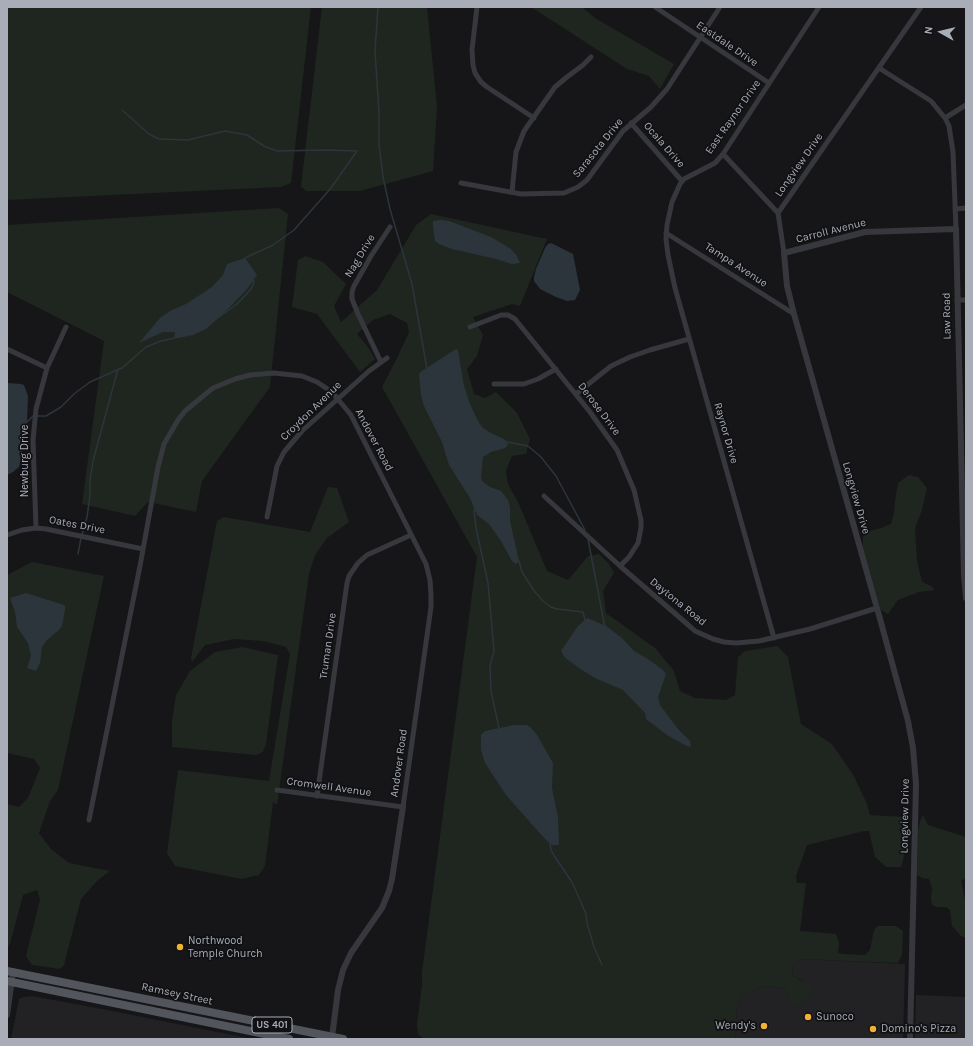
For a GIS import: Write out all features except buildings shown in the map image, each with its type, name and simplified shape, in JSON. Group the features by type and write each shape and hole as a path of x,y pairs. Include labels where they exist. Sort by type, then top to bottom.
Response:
{"main road":[{"name":"Ramsey Street","path":"10,971 343,1039"},
{"name":"Ramsey Street","path":"9,982 289,1039"}],"street":[{"path":"477,7 472,50 475,73 481,82 534,118"},
{"name":"Eastdale Drive","path":"655,7 769,84"},
{"name":"Sarasota Drive","path":"461,183 522,194 560,194 578,187 587,180 618,137 631,123 651,107 667,89 720,7"},
{"name":"East Raynor Drive","path":"682,181 714,163 723,154 820,7"},
{"name":"Longview Drive","path":"910,1039 915,762 908,721 787,286 778,213 921,7"},
{"path":"512,192 516,152 522,135 555,87 591,57"},
{"name":"Law Road","path":"879,68 931,101 945,118 949,126 953,144 964,575 966,598"},
{"path":"945,118 966,105"},
{"name":"Ocala Drive","path":"631,123 682,181"},
{"path":"723,154 778,213"},
{"path":"666,233 672,202 682,181"},
{"path":"955,209 966,208"},
{"name":"Nag Drive","path":"381,362 358,314 352,299 352,292 371,256 390,227"},
{"name":"Carroll Avenue","path":"784,253 865,232 956,229"},
{"name":"Tampa Avenue","path":"666,233 794,314"},
{"name":"Raynor Drive","path":"666,233 668,255 675,288 774,638"},
{"path":"957,300 966,300"},
{"name":"Derose Drive","path":"470,327 500,315 515,319 576,394 617,450 634,490 641,516 641,528 638,543 630,557 620,566"},
{"name":"Newburg Drive","path":"36,528 34,433 36,409 47,368 66,327"},
{"path":"576,394 612,366 630,357 689,339"},
{"path":"7,349 47,368"},
{"name":"Croydon Avenue","path":"266,517 277,466 284,452 302,431 369,371 387,358"},
{"path":"494,384 524,384 538,379 556,369"},
{"name":"Andover Road","path":"89,820 158,467 164,444 178,420 191,405 213,388 250,375 274,373 290,374 310,379 332,392 351,415 357,426 426,564 430,580 431,607 390,891 382,908 348,959 342,974 332,1037"},
{"name":"Daytona Road","path":"544,496 686,624 702,634 724,642 736,643 774,638 810,629 877,608"},
{"name":"Oates Drive","path":"7,535 22,530 36,528 59,531 143,549"},
{"name":"Truman Drive","path":"317,796 349,576 358,563 367,555 411,535"},
{"name":"Cromwell Avenue","path":"277,790 403,807"},
{"path":"7,1016 10,971"}],"shaded area":[{"path":"7,7 311,7 291,183 281,187 7,200"},
{"path":"322,7 427,7 437,107 433,171 360,191 306,191 301,186"},
{"path":"531,7 582,7 595,18 674,64 660,89 649,76 627,69"},
{"path":"279,208 288,214 270,387 202,481 196,512 148,502 135,516 82,504 104,341 7,292 7,225"},
{"path":"431,214 547,239 520,306 512,304 473,317 483,335 477,356 467,369 474,394 485,398 496,392 517,413 530,439 526,454 512,456 506,471 508,484 519,504 547,571 568,580 588,556 599,554 609,564 614,573 603,591 606,613 655,648 674,671 680,691 695,698 726,700 735,695 738,657 745,651 777,646 788,657 801,724 832,744 854,776 867,804 870,815 904,817 908,824 904,857 901,867 886,867 875,857 869,831 807,845 796,876 797,883 806,883 800,931 836,934 839,942 838,953 865,955 870,950 874,930 878,926 896,926 903,931 902,955 898,963 800,959 792,967 793,976 810,985 811,997 807,1002 794,1005 790,1000 790,995 783,988 765,986 743,995 737,1006 735,1039 424,1039 418,1034 417,1024 422,985 422,972 477,557 382,387 409,332 407,323 390,314 373,320 357,334 368,347 375,359 360,372 317,314 292,307 298,260 305,256 323,262 346,284 334,306 341,322 377,290 416,225"},
{"path":"433,221 449,221 491,237 511,249 517,256 520,263 512,264 452,249 439,244 435,241"},
{"path":"551,243 573,254 580,290 575,300 567,301 556,297 540,289 534,281 536,269 545,248"},
{"path":"245,258 257,275 248,288 206,329 193,335 179,338 174,338 175,332 163,332 139,343 160,318 170,311 186,304 212,287 223,275 227,264"},
{"path":"456,349 458,350 464,386 478,421 482,427 489,432 504,439 508,445 505,448 491,452 483,457 481,476 482,481 490,487 501,491 508,500 510,507 510,521 519,561 516,564 512,561 501,541 489,524 477,515 470,498 449,465 442,442 424,406 421,395 419,374"},
{"path":"7,383 24,385 28,396 27,421 21,460 19,467 7,475"},
{"path":"909,475 918,477 927,488 922,510 915,528 917,561 922,582 931,586 935,590 919,592 898,600 888,614 881,610 863,548 863,537 866,532 891,524 898,483"},
{"path":"328,487 337,488 349,522 327,538 315,555 309,574 277,805 273,802 265,866 259,875 242,879 175,866 167,853 178,770 269,781 290,654 286,647 263,641 234,639 205,645 192,662 191,658 217,521 224,517 310,532"},
{"path":"32,562 104,576 58,790 50,801 39,833 51,849 69,863 110,871 97,881 81,899 64,965 60,969 32,965 26,956 40,900 37,890 23,895 10,944 7,948 7,804 19,807 28,798 40,768 34,759 7,753 7,575"},
{"path":"26,593 65,606 62,626 47,640 42,647 40,663 36,671 27,668 31,656 28,643 17,627 15,612 10,598"},
{"path":"587,618 606,626 622,638 634,651 663,670 666,674 658,697 660,705 678,729 690,741 690,747 667,735 646,719 645,713 623,690 595,678 563,655 561,650 578,626"},
{"path":"242,647 278,655 266,744 263,752 256,755 172,747 172,721 176,695 190,671 215,652"},
{"path":"514,725 527,725 531,728 537,735 553,763 552,788 558,817 559,845 552,845 545,839 506,795 485,763 481,750 481,735 485,731"},
{"path":"923,815 928,825 966,837 966,879 961,880 966,904 966,938 961,936 952,926 950,910 946,907 937,907 932,905 932,888 929,879 922,878 917,875 918,831"},
{"path":"800,959 905,964 903,1039 735,1039 737,1006 743,995 765,986 783,988 790,995 804,981 793,976 792,967"},
{"path":"916,995 966,997 966,1039 915,1039"},
{"path":"32,996 252,1039 11,1039 19,999"}],"waterway":[{"path":"378,7 375,51 379,113 379,144 383,177 390,209 412,284 427,369"},
{"path":"122,110 149,134 159,139 188,140 225,131 247,135 264,146 277,151 357,151"},
{"path":"245,258 273,245 294,230 331,188 357,151"},
{"path":"212,322 237,304 251,289 254,283 253,279"},
{"path":"26,423 33,416 46,416 61,407 74,394 90,382 122,368 146,347 161,341 175,338"},
{"path":"82,535 87,517 93,461 118,369"},
{"path":"507,442 528,446 541,457 556,476 585,530"},
{"path":"476,510 474,510 476,528 488,583 494,651 490,666 491,691 499,728"},
{"path":"78,554 81,538"},
{"path":"588,539 605,628"},
{"path":"517,561 519,561 522,572 535,592 543,601 551,607 557,609 583,612 585,620"},
{"path":"550,843 551,850 572,882 586,914 594,947 602,965"}],"place":[{"name":"Northwood Temple Church","path":"180,947"},
{"name":"Sunoco","path":"808,1017"},
{"name":"Wendy's","path":"764,1026"},
{"name":"Domino's Pizza","path":"873,1029"}]}
